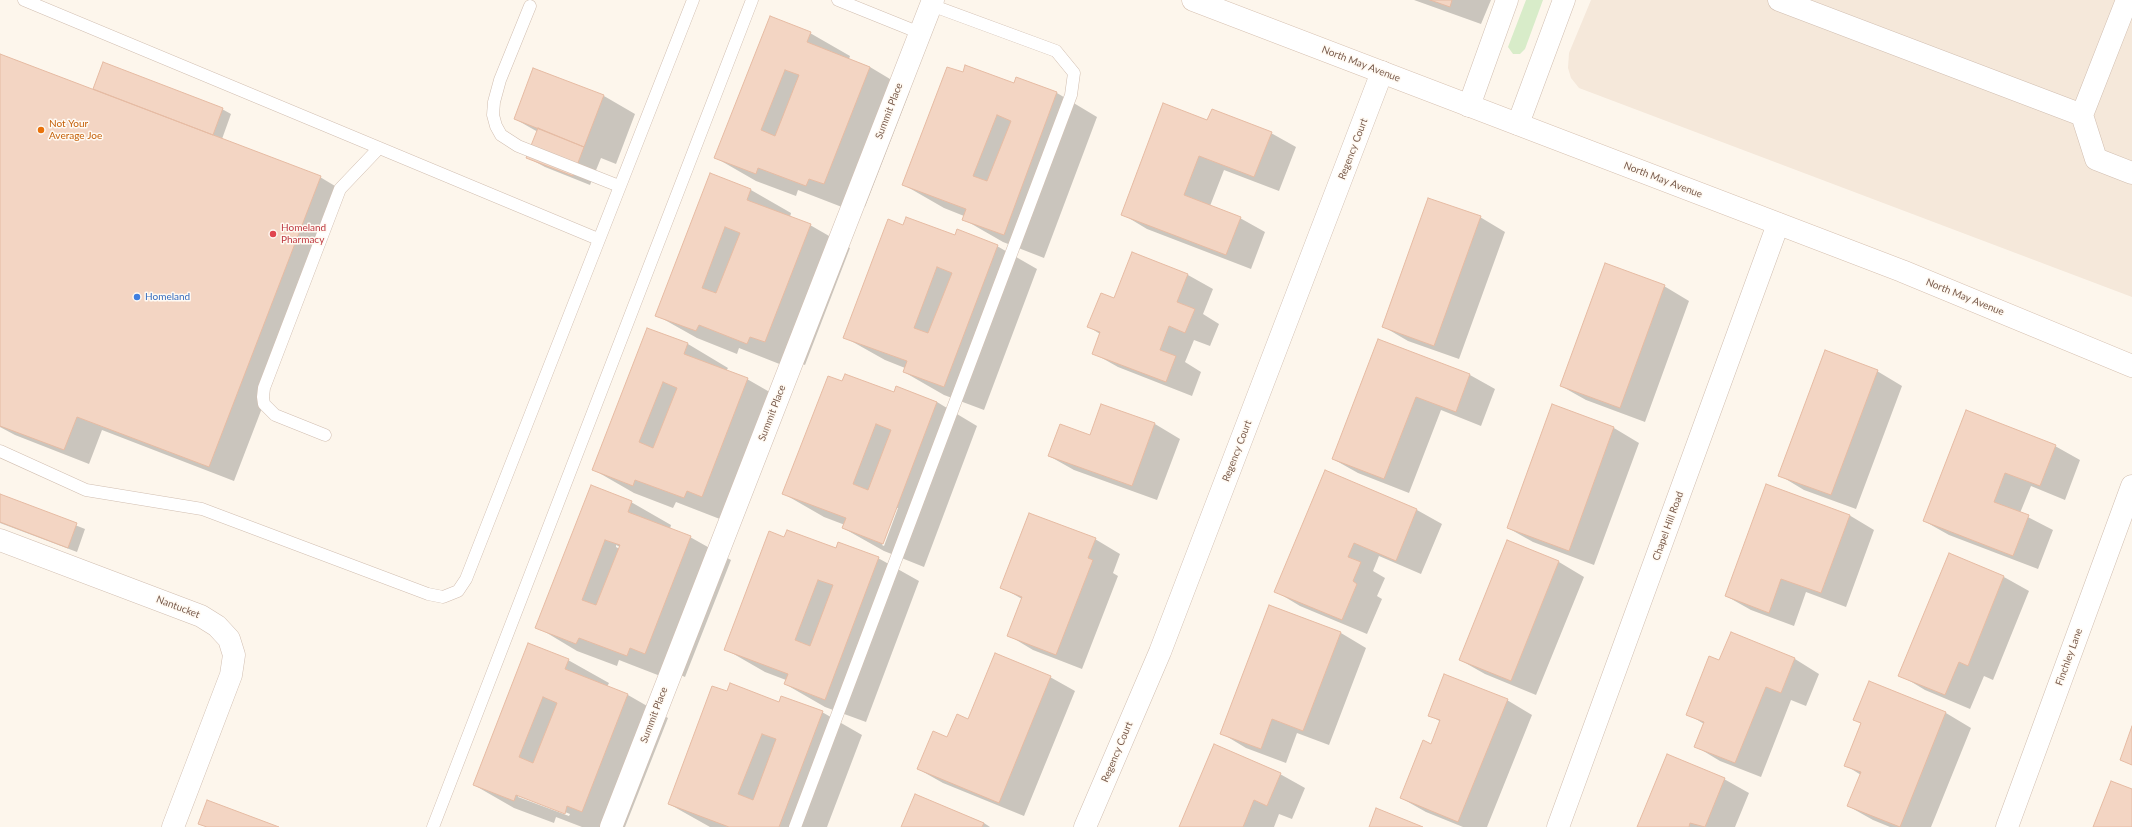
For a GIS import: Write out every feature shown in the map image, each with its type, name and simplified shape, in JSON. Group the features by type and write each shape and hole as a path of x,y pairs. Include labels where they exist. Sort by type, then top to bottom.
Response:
{"street":[{"name":"North May Avenue","path":"1193,0 1902,271 2132,366"},
{"path":"1469,106 1507,0"},
{"path":"1518,124 1564,0"},
{"path":"1779,0 2082,115"},
{"path":"2127,0 2082,115 2096,159 2132,173"},
{"name":"Summit Place","path":"611,827 932,3"},
{"name":"Regency Court","path":"1085,827 1160,652 1382,72"},
{"name":"Chapel Hill Road","path":"1558,827 1778,224"},
{"name":"Finchley Lane","path":"2007,827 2132,486"},
{"name":"Nantucket","path":"0,540 201,616 217,626 229,639 234,655 231,675 172,827"}],"lane":[{"path":"24,0 598,239"},
{"path":"0,452 86,490 202,509 428,594 443,597 458,591 466,579 598,239 693,0"},
{"path":"433,827 752,0"},
{"path":"838,0 920,33"},
{"path":"795,827 1071,95 1074,73 1056,51 932,3"},
{"path":"530,6 498,87 493,115 496,126 501,135 518,146 619,186"},
{"path":"325,435 275,415 264,404 264,388 340,189 379,148"}],"shaded area":[{"path":"1591,0 2132,0 2132,297 1579,88 1571,78 1568,68 1569,53"}],"green space":[{"path":"1526,0 1543,0 1525,49 1520,54 1513,54 1508,47"}],"building":[{"path":"1430,0 1452,0 1450,7"},
{"path":"770,16 811,32 807,42 870,67 824,184 809,179 806,186 758,168 756,174 714,158","holes":["785,70 799,75 775,136 761,130"]},
{"name":"Homeland","path":"0,54 321,176 209,467 77,417 64,450 0,426"},
{"path":"103,62 223,108 213,135 93,89"},
{"path":"965,65 1014,83 1016,77 1057,92 1004,235 962,220 966,209 902,185 947,67 963,72","holes":["997,115 1011,121 987,181 973,176"]},
{"path":"533,68 604,95 584,147 514,119"},
{"path":"1163,103 1207,120 1212,109 1272,132 1254,177 1199,156 1184,195 1241,217 1226,255 1121,215"},
{"path":"538,128 584,147 573,176 526,158"},
{"path":"710,173 751,189 747,200 811,224 765,342 750,337 747,344 699,325 696,331 655,316","holes":["725,227 740,233 716,293 702,288"]},
{"path":"1428,198 1481,216 1434,346 1382,327"},
{"path":"906,217 955,235 957,229 998,245 944,387 903,372 907,361 843,338 888,219 903,225","holes":["937,267 952,273 928,333 914,328"]},
{"path":"1132,252 1188,274 1177,302 1195,309 1185,333 1169,326 1160,350 1176,356 1166,382 1092,354 1100,332 1087,327 1101,293 1114,298"},
{"path":"1605,263 1665,285 1620,408 1560,386"},
{"path":"647,328 688,343 684,354 748,378 702,497 687,491 684,498 635,480 633,486 592,470","holes":["663,382 677,388 653,448 639,442"]},
{"path":"1378,339 1470,374 1456,412 1416,397 1384,479 1332,459"},
{"path":"1825,350 1878,370 1831,495 1778,476"},
{"path":"845,374 894,392 896,386 937,402 883,544 842,528 846,518 782,494 828,376 842,381","holes":["876,424 891,430 868,490 853,484"]},
{"path":"1101,404 1155,423 1132,486 1048,456 1060,424 1090,435"},
{"path":"1552,404 1614,427 1569,551 1507,528"},
{"path":"1966,410 2056,445 2040,486 2005,473 1994,502 2029,515 2013,556 1923,521"},
{"path":"1325,470 1417,509 1396,561 1354,543 1348,557 1361,562 1353,581 1357,584 1342,620 1274,592"},
{"path":"1766,484 1850,515 1821,593 1781,579 1769,613 1725,596"},
{"path":"591,485 632,501 628,512 691,536 645,654 630,648 627,656 579,638 576,644 535,628","holes":["605,540 620,545 596,605 582,600"]},
{"path":"0,494 77,523 68,548 0,522"},
{"path":"1029,513 1096,538 1088,558 1093,560 1056,655 1007,636 1022,597 1000,588"},
{"path":"787,530 836,548 838,542 879,557 825,700 784,684 788,674 724,650 769,531 784,537","holes":["818,580 833,585 810,646 795,640"]},
{"path":"1507,540 1559,561 1511,681 1459,660"},
{"path":"1949,553 2004,576 1968,666 1959,662 1945,695 1898,676"},
{"path":"1269,605 1341,632 1303,731 1272,719 1261,749 1220,734"},
{"path":"1731,632 1795,658 1781,693 1766,687 1735,763 1694,747 1704,722 1686,715 1709,656 1719,660"},
{"path":"528,643 569,659 565,669 628,694 582,812 567,806 565,814 516,795 514,801 473,785","holes":["543,697 557,703 533,763 519,757"]},
{"path":"995,653 1051,676 999,803 917,769 933,731 947,737 957,714 968,719"},
{"path":"1444,674 1508,699 1458,822 1400,798 1423,740 1431,744 1440,720 1428,716"},
{"path":"1869,681 1946,712 1900,827 1847,806 1861,772 1844,766 1861,723 1853,720"},
{"path":"730,683 779,702 781,696 823,711 779,827 729,827 668,804 712,686 727,691","holes":["762,734 776,739 753,800 738,794"]},
{"path":"2132,726 2132,765 2120,760"},
{"path":"1214,744 1281,773 1267,806 1254,800 1243,827 1179,827"},
{"path":"1667,754 1725,778 1705,827 1690,823 1689,827 1637,827"},
{"path":"2111,781 2132,789 2132,827 2093,827"},
{"path":"915,794 984,823 982,827 901,827"},
{"path":"207,800 279,827 207,827 198,824"},
{"path":"1376,808 1423,827 1369,827"}],"place":[{"name":"Not Your Average Joe","path":"41,130"},
{"name":"Homeland Pharmacy","path":"273,234"},
{"name":"Homeland","path":"137,297"}]}
